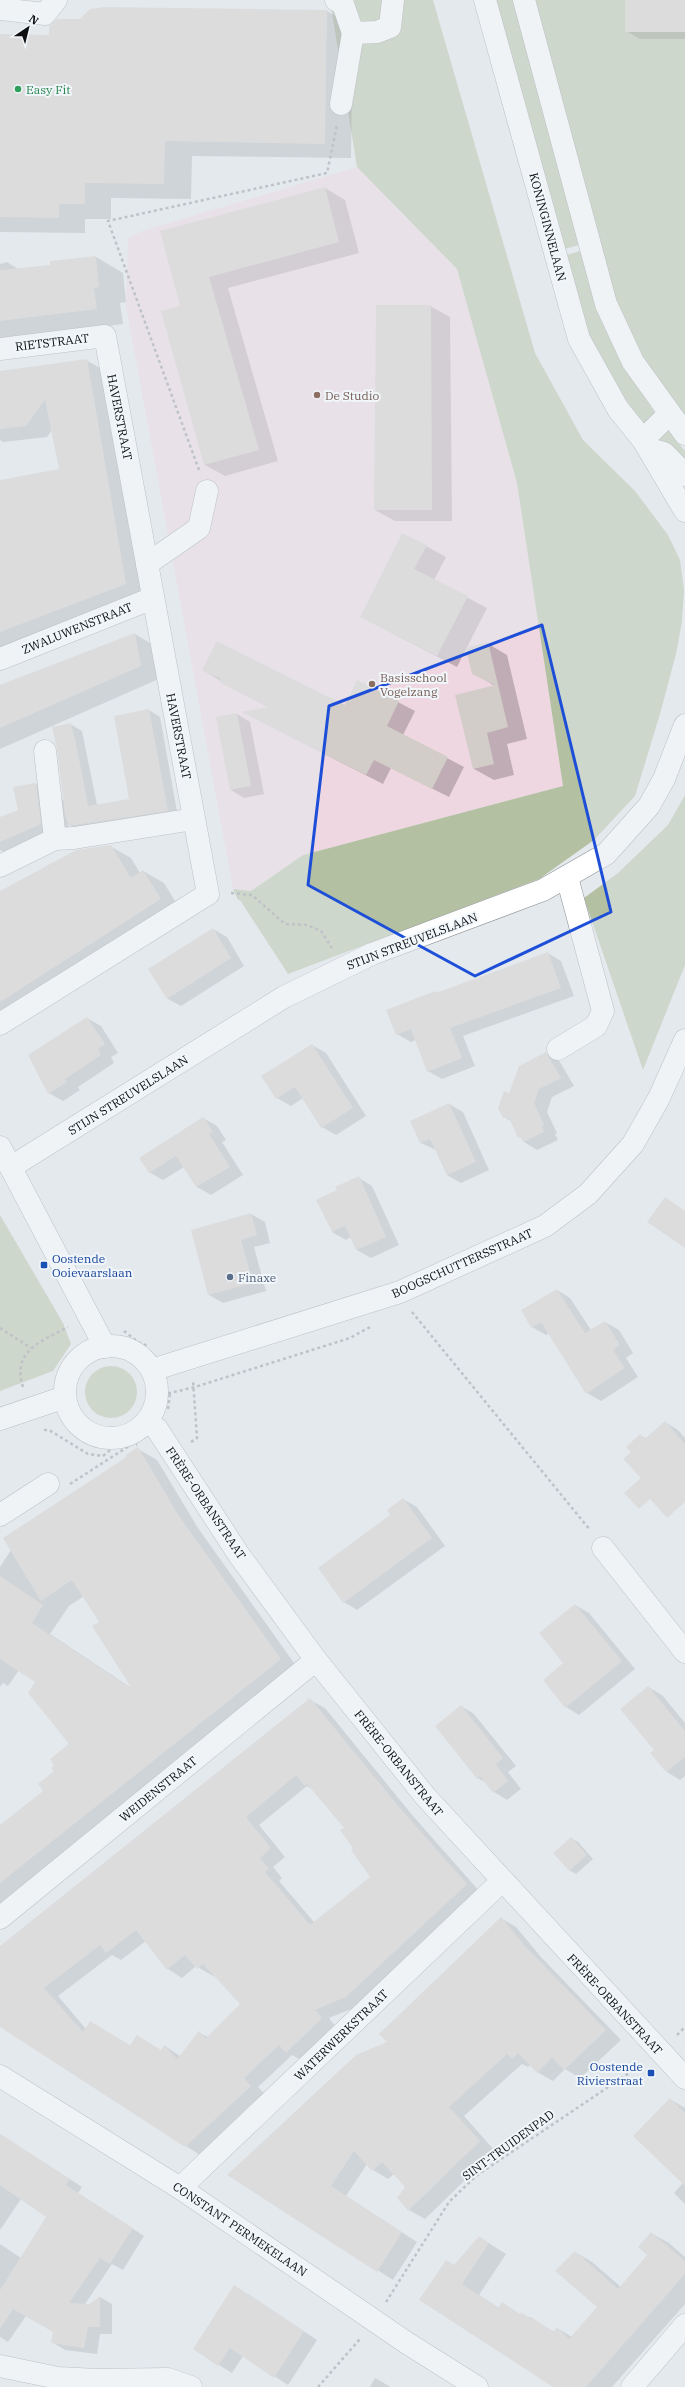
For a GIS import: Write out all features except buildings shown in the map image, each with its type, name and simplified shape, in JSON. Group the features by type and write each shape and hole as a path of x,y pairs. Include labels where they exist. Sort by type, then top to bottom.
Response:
{"street":[{"path":"0,9 45,14 56,0"},
{"path":"336,0 343,4 354,33 341,104"},
{"path":"354,33 377,32 390,27 393,0"},
{"name":"KONINGINNELAAN","path":"485,0 579,339 618,409 646,444 685,510"},
{"path":"524,0 606,304 633,362 669,414 685,434"},
{"name":"RIETSTRAAT","path":"0,348 105,336"},
{"name":"HAVERSTRAAT","path":"105,336 207,888"},
{"path":"646,444 669,414"},
{"name":"KONINGINNELAAN","path":"646,444 664,453 685,475"},
{"path":"147,564 199,528 207,491"},
{"name":"ZWALUWENSTRAAT","path":"0,659 153,598"},
{"name":"STIJN STREUVELSLAAN","path":"11,1167 284,997 372,954 543,890 606,854 649,806 664,779 685,725"},
{"path":"45,751 55,839"},
{"path":"0,866 55,839 74,838 194,819"},
{"path":"558,1049 596,1026 603,1011 567,877"},
{"path":"0,1024 208,894 207,888"},
{"name":"BOOGSCHUTTERSSTRAAT","path":"152,1370 400,1292 545,1226 588,1194 633,1144 659,1098 685,1040"},
{"path":"0,1147 105,1347"},
{"path":"105,1347 119,1347 132,1351 144,1359 152,1370 158,1392 153,1412 147,1422 128,1435 114,1438 100,1437 87,1431 76,1422 69,1410 65,1397 69,1374 75,1364 94,1350 105,1347"},
{"path":"0,1419 65,1397"},
{"name":"FRÈRE-ORBANSTRAAT","path":"147,1422 157,1429 239,1555 316,1660 425,1796 685,2078"},
{"path":"0,1515 48,1484"},
{"path":"603,1548 685,1652"},
{"name":"WEIDENSTRAAT","path":"0,1918 316,1660"},
{"name":"WATERWERKSTRAAT","path":"180,2188 502,1881"},
{"name":"CONSTANT PERMEKELAAN","path":"0,2076 180,2188 375,2321 477,2387"},
{"path":"632,2387 685,2325"},
{"path":"0,2366 58,2378 97,2380 168,2379 191,2387"}],"path":[{"path":"207,491 108,221 327,173 341,104"},
{"path":"207,888 252,895 285,924 307,925 321,931 334,951 347,966"},
{"path":"400,1292 408,1307 603,1548"},
{"path":"23,1387 20,1379 21,1366 25,1354 31,1348 89,1315"},
{"path":"0,1328 31,1348"},
{"path":"168,1412 170,1393"},
{"path":"37,1429 49,1430 88,1454 103,1456 128,1435"},
{"name":"SINT-TRUIDENPAD","path":"318,2387 375,2321 449,2202 476,2176 669,2046 685,2027"}],"highlighted area":[{"path":"542,625 611,912 475,976 308,885 329,706"}],"shaded area":[{"path":"357,167 457,269 517,483 563,786 303,855 251,891 233,889 126,306 128,238 142,231"}],"green space":[{"path":"330,0 433,0 535,353 583,440 635,491 668,535 680,560 684,590 682,621 676,654 660,714 635,796 594,840 539,879 288,974 240,900 238,900 233,889 251,891 303,855 563,786 517,483 457,269 357,167"},
{"path":"495,0 514,0 579,245 561,250"},
{"path":"534,0 685,0 685,419 640,354 614,298"},
{"path":"580,251 603,319 612,339 634,380 660,420 649,431 610,376 587,331 563,256"},
{"path":"664,425 685,451 685,466 653,435"},
{"path":"685,795 685,965 643,1070 584,898 618,873 668,825"},
{"path":"0,1215 63,1323 71,1344 53,1371 0,1391"},
{"path":"106,1366 116,1366 130,1373 137,1387 137,1397 130,1411 116,1418 106,1418 96,1414 89,1407 85,1397 85,1387 89,1377 96,1370"}],"place":[{"name":"Easy Fit","path":"18,89"},
{"name":"De Studio","path":"317,395"},
{"name":"Basisschool Vogelzang","path":"372,684"},
{"name":"Oostende Ooievaarslaan","path":"44,1265"},
{"name":"Finaxe","path":"230,1277"},
{"name":"Oostende Rivierstraat","path":"651,2073"}]}
